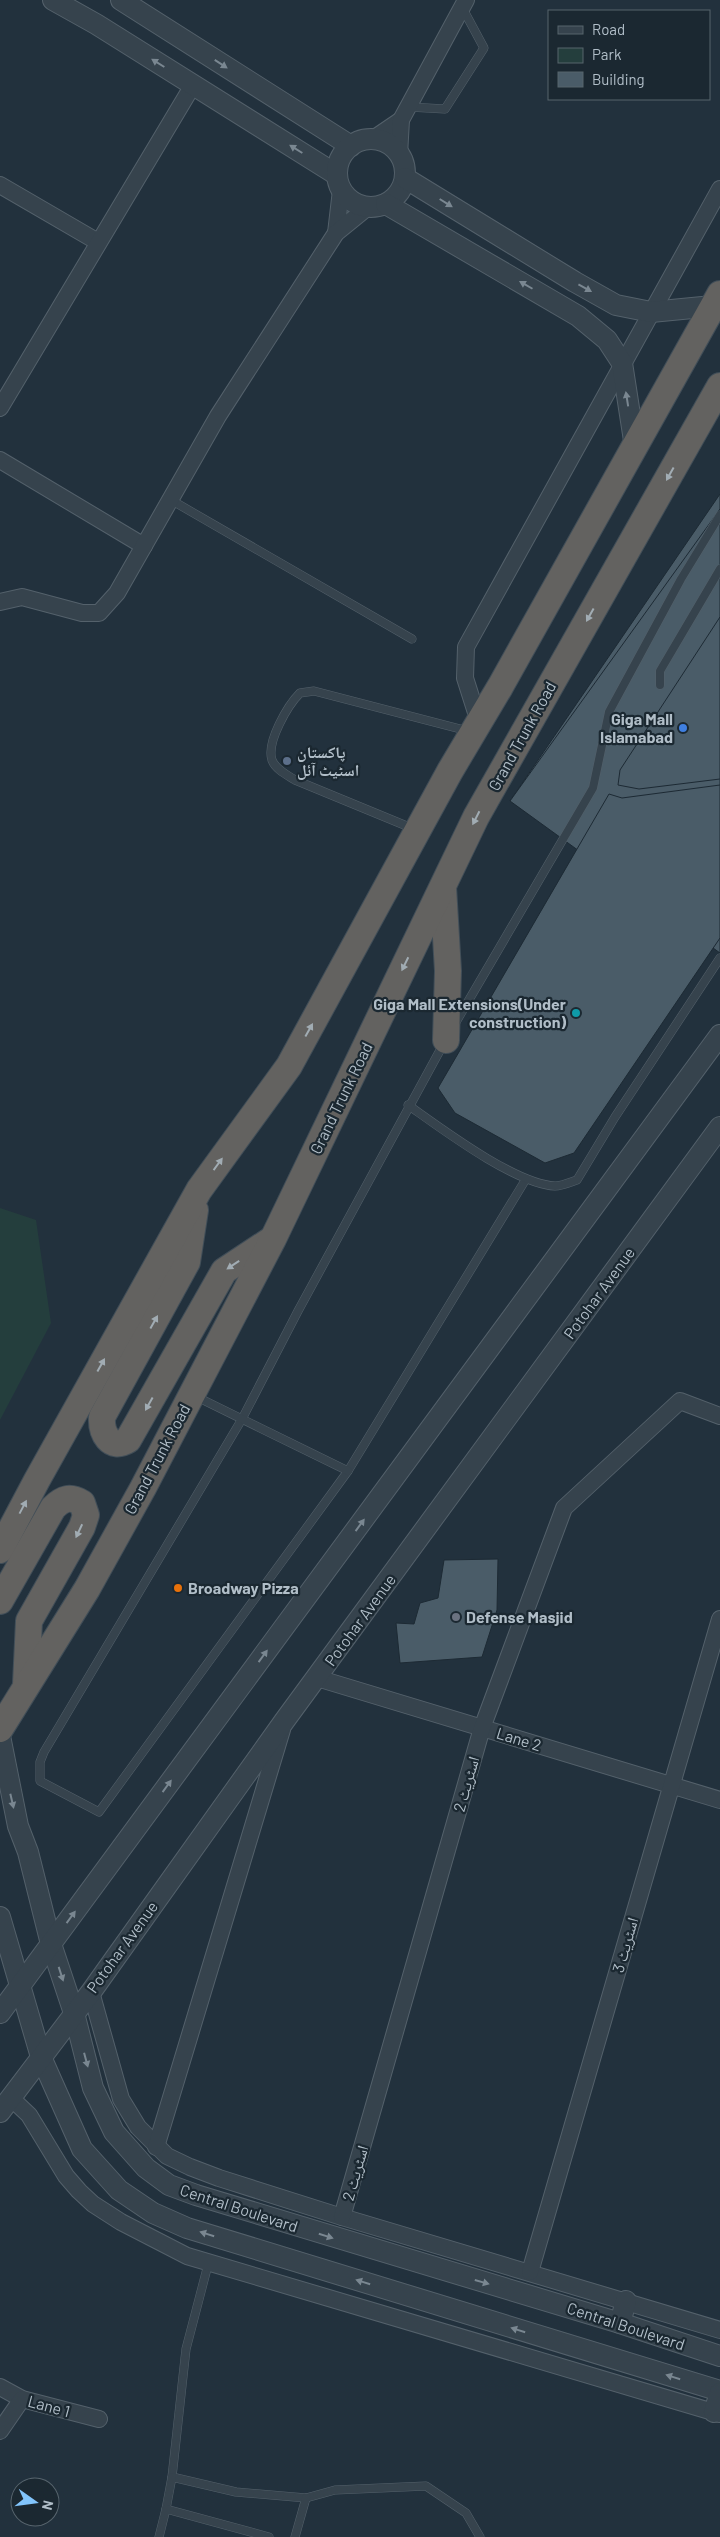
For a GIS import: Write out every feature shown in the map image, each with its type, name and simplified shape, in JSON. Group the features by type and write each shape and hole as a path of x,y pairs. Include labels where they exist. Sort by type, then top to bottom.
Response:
{"highway":[{"path":"0,1550 199,1190 289,1066 418,830 717,300"},
{"name":"Grand Trunk Road","path":"0,1729 92,1581 144,1488 273,1238 476,817 720,386"},
{"path":"686,445 720,421"},
{"path":"443,886 448,971 446,1040"},
{"path":"199,1190 187,1262 102,1417 105,1437 114,1444 122,1444 128,1440 224,1271 273,1238"},
{"path":"0,1601 53,1508 62,1500 74,1498 82,1503 86,1515 82,1527 29,1621 26,1686"}],"street":[{"path":"53,0 96,24 193,85 339,182 351,201 377,205 578,316 607,340 622,363 635,447"},
{"path":"121,0 350,146"},
{"path":"399,155 404,114 464,4"},
{"path":"0,408 193,85"},
{"path":"336,233 339,182 338,164 350,146 361,141 373,139 404,114"},
{"path":"0,602 22,597 82,613 99,613 117,593 218,416 336,233 377,205 395,197 405,178 399,155 392,146 373,139"},
{"path":"405,178 616,305 650,312 717,300"},
{"path":"0,185 98,242"},
{"path":"476,728 465,678 466,647 650,312 720,189"},
{"path":"0,460 144,546"},
{"path":"0,2013 720,1035"},
{"name":"Potohar Avenue","path":"5,2105 90,1992 285,1720 720,1127"},
{"name":"اسٹریٹ 2","path":"342,2217 482,1728 564,1508 680,1401 720,1416"},
{"name":"اسٹریٹ 3","path":"530,2272 720,1619"},
{"name":"Lane 2","path":"317,1678 720,1800"},
{"path":"156,2147 285,1720"},
{"name":"Central Boulevard","path":"0,1736 18,1826 28,1852 51,1944 74,2012 93,2088 114,2132 146,2168 170,2185 331,2237 620,2323 720,2356"},
{"name":"Central Boulevard","path":"0,1917 41,2057 82,2149 119,2190 154,2213 187,2228 720,2392"},
{"path":"90,1992 121,2098 138,2128 167,2156 190,2167 342,2217 720,2330"},
{"path":"5,2105 29,2115 66,2176 93,2204 121,2222 187,2256 717,2413 720,2392"},
{"path":"620,2323 626,2301"},
{"name":"Lane 1","path":"0,2387 22,2399 99,2419"},
{"path":"0,2431 22,2399"}],"lane":[{"path":"404,114 445,109 484,48 464,4"},
{"path":"170,500 412,639"},
{"path":"526,1179 348,1471 99,1812 40,1780 40,1762 44,1752 242,1419 408,1105 594,788 609,712 680,579 720,515"},
{"path":"660,685 660,671 720,569"},
{"path":"418,830 282,773 272,761 271,752 282,716 300,693 314,691 476,728"},
{"path":"408,1105 458,1141 526,1179 556,1186 577,1180 615,1117 720,958"},
{"path":"191,1394 348,1471"},
{"path":"158,2537 172,2478 186,2349 209,2262"},
{"path":"172,2478 236,2492 306,2498 335,2490 426,2486 466,2513 480,2537"},
{"path":"295,2537 306,2498"},
{"path":"166,2509 269,2537"}],"green space":[{"path":"0,1208 36,1220 51,1323 0,1420"}],"building":[{"path":"720,494 720,945 510,801"},
{"path":"720,509 720,953 510,801"},
{"name":"Giga Mall Islamabad","path":"720,617 720,779 639,789 618,785 620,770"},
{"name":"Giga Mall Extensions(Under construction)","path":"720,785 720,938 574,1153 545,1163 455,1113 438,1088 609,794 622,798"},
{"name":"Defense Masjid","path":"498,1559 497,1610 482,1657 400,1663 396,1623 414,1624 420,1603 438,1598 444,1560"}],"place":[{"name":"Giga Mall Islamabad","path":"683,728"},
{"name":"پاکستان اسٹیٹ آئل","path":"287,761"},
{"name":"Giga Mall Extensions(Under construction)","path":"576,1013"},
{"name":"Broadway Pizza","path":"178,1588"},
{"name":"Defense Masjid","path":"456,1617"}]}
